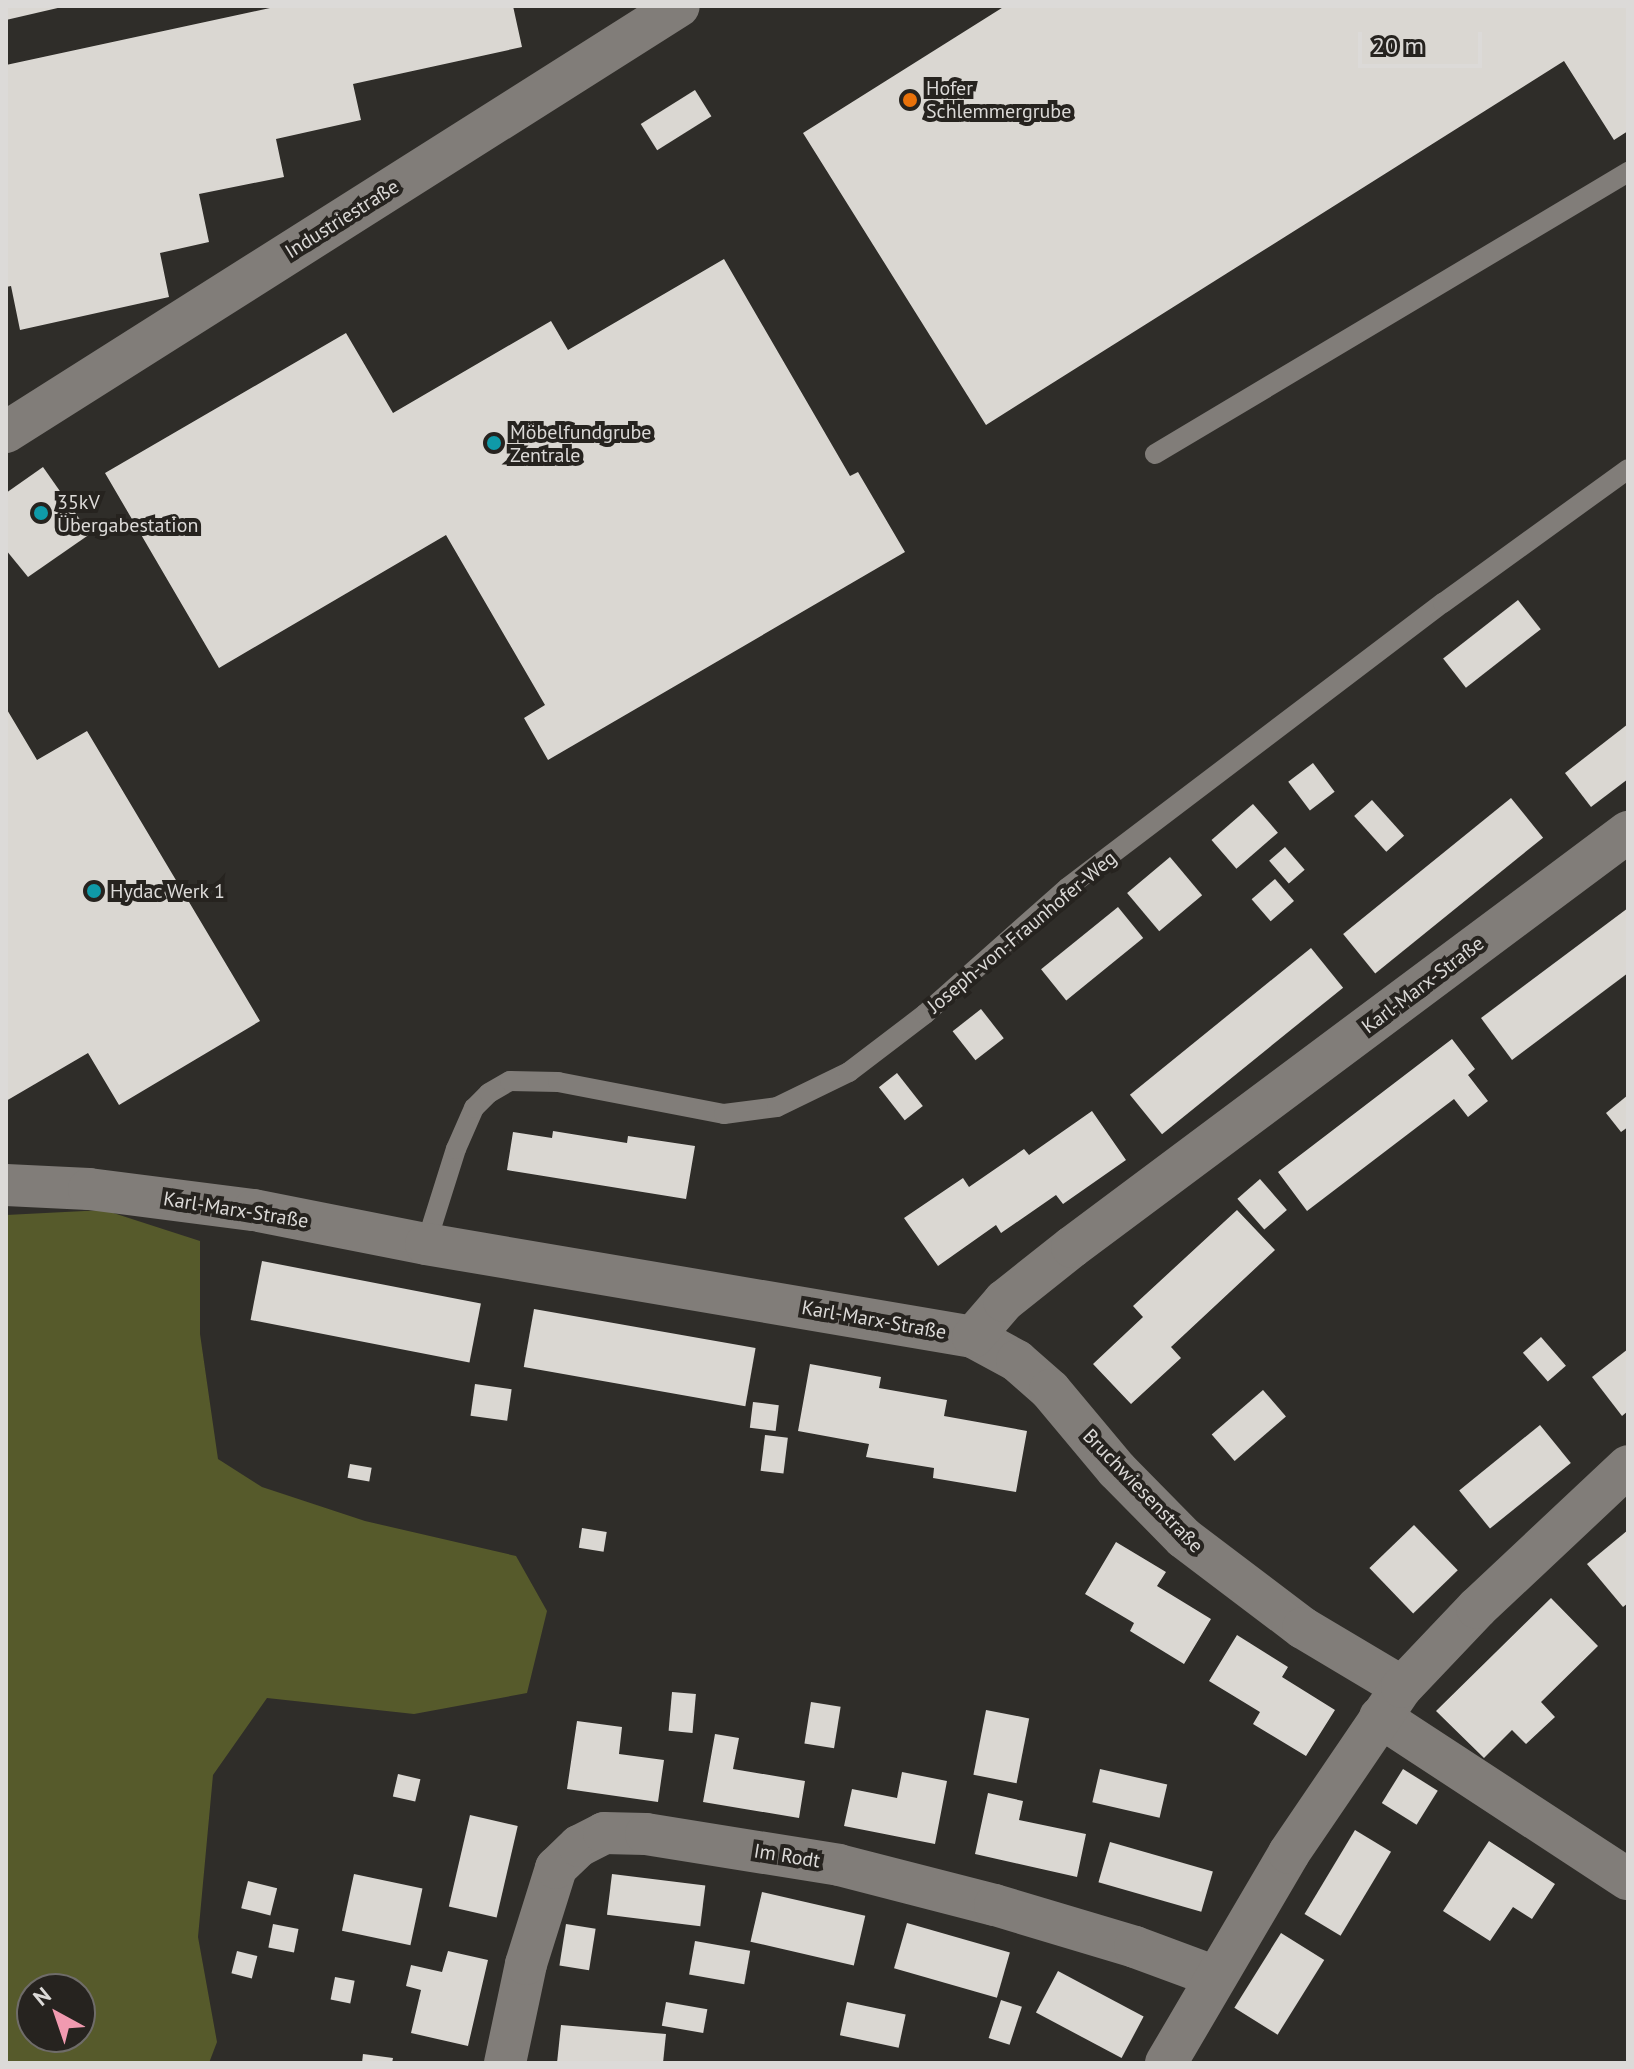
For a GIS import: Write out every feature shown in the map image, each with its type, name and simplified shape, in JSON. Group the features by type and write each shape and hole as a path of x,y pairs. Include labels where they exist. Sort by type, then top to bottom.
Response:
{"street":[{"name":"Industriestraße","path":"6,432 679,6"},
{"name":"Karl-Marx-Straße","path":"6,1185 89,1189 254,1210 426,1244 973,1337 1004,1301 1072,1247 1628,832"},
{"name":"Bruchwiesenstraße","path":"973,1337 1017,1361 1050,1390 1117,1470 1184,1538 1303,1628 1391,1702 1628,1879"},
{"path":"1166,2063 1289,1853 1391,1702 1477,1608 1628,1466"},
{"name":"Im Rodt","path":"505,2063 526,1964 556,1868 579,1846 604,1833 646,1834 839,1865 995,1905 1135,1947 1216,1977"}],"lane":[{"path":"1155,454 1628,172"},
{"name":"Joseph-von-Fraunhofer-Weg","path":"426,1244 456,1149 474,1108 489,1093 510,1081 558,1082 724,1114 777,1107 849,1072 925,1014 1067,888 1430,612 1628,469"}],"green space":[{"path":"104,1210 200,1241 200,1334 218,1459 262,1487 365,1521 516,1556 547,1611 527,1693 414,1714 267,1698 213,1775 198,1937 217,2042 209,2063 6,2063 6,1215"}],"building":[{"path":"6,6 62,6 62,7 6,20"},
{"path":"279,6 513,6 522,47 353,84 361,120 276,139 284,177 199,194 209,242 160,253 169,297 20,330 11,286 6,287 6,65"},
{"path":"1005,6 1628,6 1628,131 1614,140 1564,61 986,425 803,133"},
{"path":"695,90 711,116 657,150 641,124"},
{"name":"Möbelfundgrube Zentrale","path":"724,259 850,476 858,472 905,552 548,760 524,718 545,705 446,535 219,668 105,473 346,333 393,413 551,321 568,350"},
{"name":"35kV Übergabestation","path":"43,467 90,534 28,577 6,550 6,493"},
{"path":"1518,600 1541,629 1466,688 1443,658"},
{"name":"Hydac Werk 1","path":"6,708 37,760 87,731 260,1021 119,1105 88,1053 6,1101"},
{"path":"1628,724 1628,779 1591,807 1565,773"},
{"path":"1313,763 1335,792 1310,810 1288,782"},
{"path":"1511,798 1543,838 1375,974 1343,934"},
{"path":"1372,800 1404,836 1386,852 1354,816"},
{"path":"1253,804 1278,833 1236,869 1211,840"},
{"path":"1285,847 1305,870 1289,883 1269,861"},
{"path":"1170,857 1202,895 1159,931 1127,893"},
{"path":"1275,879 1294,901 1271,921 1252,899"},
{"path":"1118,907 1143,938 1066,1000 1041,969"},
{"path":"1628,908 1628,973 1512,1060 1481,1018"},
{"path":"1311,948 1343,988 1162,1134 1130,1095"},
{"path":"981,1009 1004,1038 975,1060 953,1031"},
{"path":"1452,1039 1475,1069 1468,1075 1488,1101 1468,1117 1454,1099 1307,1211 1278,1172"},
{"path":"897,1073 923,1106 905,1120 879,1087"},
{"path":"1628,1095 1628,1127 1621,1132 1606,1113"},
{"path":"1092,1111 1126,1160 1063,1204 1056,1195 1001,1233 996,1225 938,1266 904,1218 963,1178 969,1187 1024,1149 1029,1155"},
{"path":"553,1131 627,1143 628,1136 695,1146 686,1199 507,1170 513,1132 552,1138"},
{"path":"1260,1179 1287,1210 1264,1230 1237,1199"},
{"path":"1237,1210 1275,1250 1171,1347 1181,1358 1131,1404 1093,1364 1143,1317 1133,1306"},
{"path":"262,1261 481,1304 469,1362 251,1320"},
{"path":"534,1309 756,1348 745,1406 524,1367"},
{"path":"1541,1337 1566,1366 1548,1381 1523,1353"},
{"path":"1628,1349 1628,1411 1622,1416 1592,1377"},
{"path":"810,1364 881,1377 879,1388 947,1400 944,1416 1027,1431 1016,1492 933,1478 934,1468 866,1457 869,1444 798,1431"},
{"path":"475,1384 512,1389 507,1421 471,1416"},
{"path":"1263,1390 1286,1416 1235,1461 1212,1435"},
{"path":"753,1402 779,1405 776,1431 750,1428"},
{"path":"1540,1425 1571,1463 1490,1529 1459,1490"},
{"path":"765,1435 788,1438 783,1474 761,1471"},
{"path":"350,1464 372,1468 369,1482 348,1478"},
{"path":"1414,1525 1458,1570 1413,1613 1369,1568"},
{"path":"582,1528 607,1532 604,1552 579,1548"},
{"path":"1628,1530 1628,1603 1623,1607 1587,1564"},
{"path":"1116,1542 1166,1572 1157,1586 1211,1619 1184,1664 1130,1631 1134,1623 1085,1594"},
{"path":"1551,1598 1598,1646 1541,1702 1555,1717 1526,1744 1512,1730 1484,1758 1436,1711"},
{"path":"1237,1635 1288,1667 1282,1677 1335,1710 1306,1756 1253,1724 1260,1712 1209,1681"},
{"path":"672,1692 696,1694 693,1733 669,1731"},
{"path":"811,1702 841,1707 834,1748 804,1743"},
{"path":"986,1710 1029,1718 1017,1783 973,1775"},
{"path":"577,1721 622,1727 619,1754 664,1760 658,1802 567,1789"},
{"path":"715,1734 739,1738 733,1769 805,1781 799,1818 703,1802"},
{"path":"1100,1769 1167,1785 1160,1818 1092,1802"},
{"path":"1403,1769 1438,1791 1417,1825 1382,1803"},
{"path":"902,1772 947,1781 935,1844 844,1826 852,1789 897,1798"},
{"path":"398,1774 420,1779 415,1802 393,1796"},
{"path":"988,1793 1023,1801 1019,1820 1086,1834 1077,1877 975,1854"},
{"path":"470,1815 518,1826 497,1918 449,1907"},
{"path":"1355,1830 1391,1852 1341,1936 1305,1914"},
{"path":"1489,1841 1555,1884 1532,1919 1513,1907 1490,1941 1443,1911"},
{"path":"1110,1842 1213,1871 1201,1912 1098,1882"},
{"path":"354,1874 422,1889 410,1945 342,1931"},
{"path":"612,1874 705,1885 700,1926 607,1915"},
{"path":"248,1881 277,1888 270,1915 241,1908"},
{"path":"762,1892 865,1916 854,1966 751,1942"},
{"path":"907,1923 1010,1952 997,1998 894,1968"},
{"path":"273,1924 299,1929 294,1953 268,1948"},
{"path":"566,1924 596,1929 589,1970 559,1965"},
{"path":"1281,1933 1324,1960 1278,2035 1234,2008"},
{"path":"695,1941 750,1951 744,1984 689,1974"},
{"path":"237,1951 257,1956 252,1978 231,1973"},
{"path":"448,1951 488,1960 468,2046 411,2033 421,1990 406,1986 411,1965 442,1972"},
{"path":"1058,1971 1144,2017 1122,2058 1036,2012"},
{"path":"335,1977 355,1981 350,2003 331,2000"},
{"path":"1001,2000 1022,2007 1010,2045 989,2038"},
{"path":"666,2002 707,2009 703,2033 662,2026"},
{"path":"847,2002 906,2014 899,2048 840,2035"},
{"path":"561,2025 666,2034 663,2063 557,2063"},
{"path":"363,2054 393,2058 392,2063 362,2063"}],"place":[{"name":"Hofer Schlemmergrube","path":"910,100"},
{"name":"Möbelfundgrube Zentrale","path":"494,443"},
{"name":"35kV Übergabestation","path":"41,513"},
{"name":"Hydac Werk 1","path":"94,891"}]}
